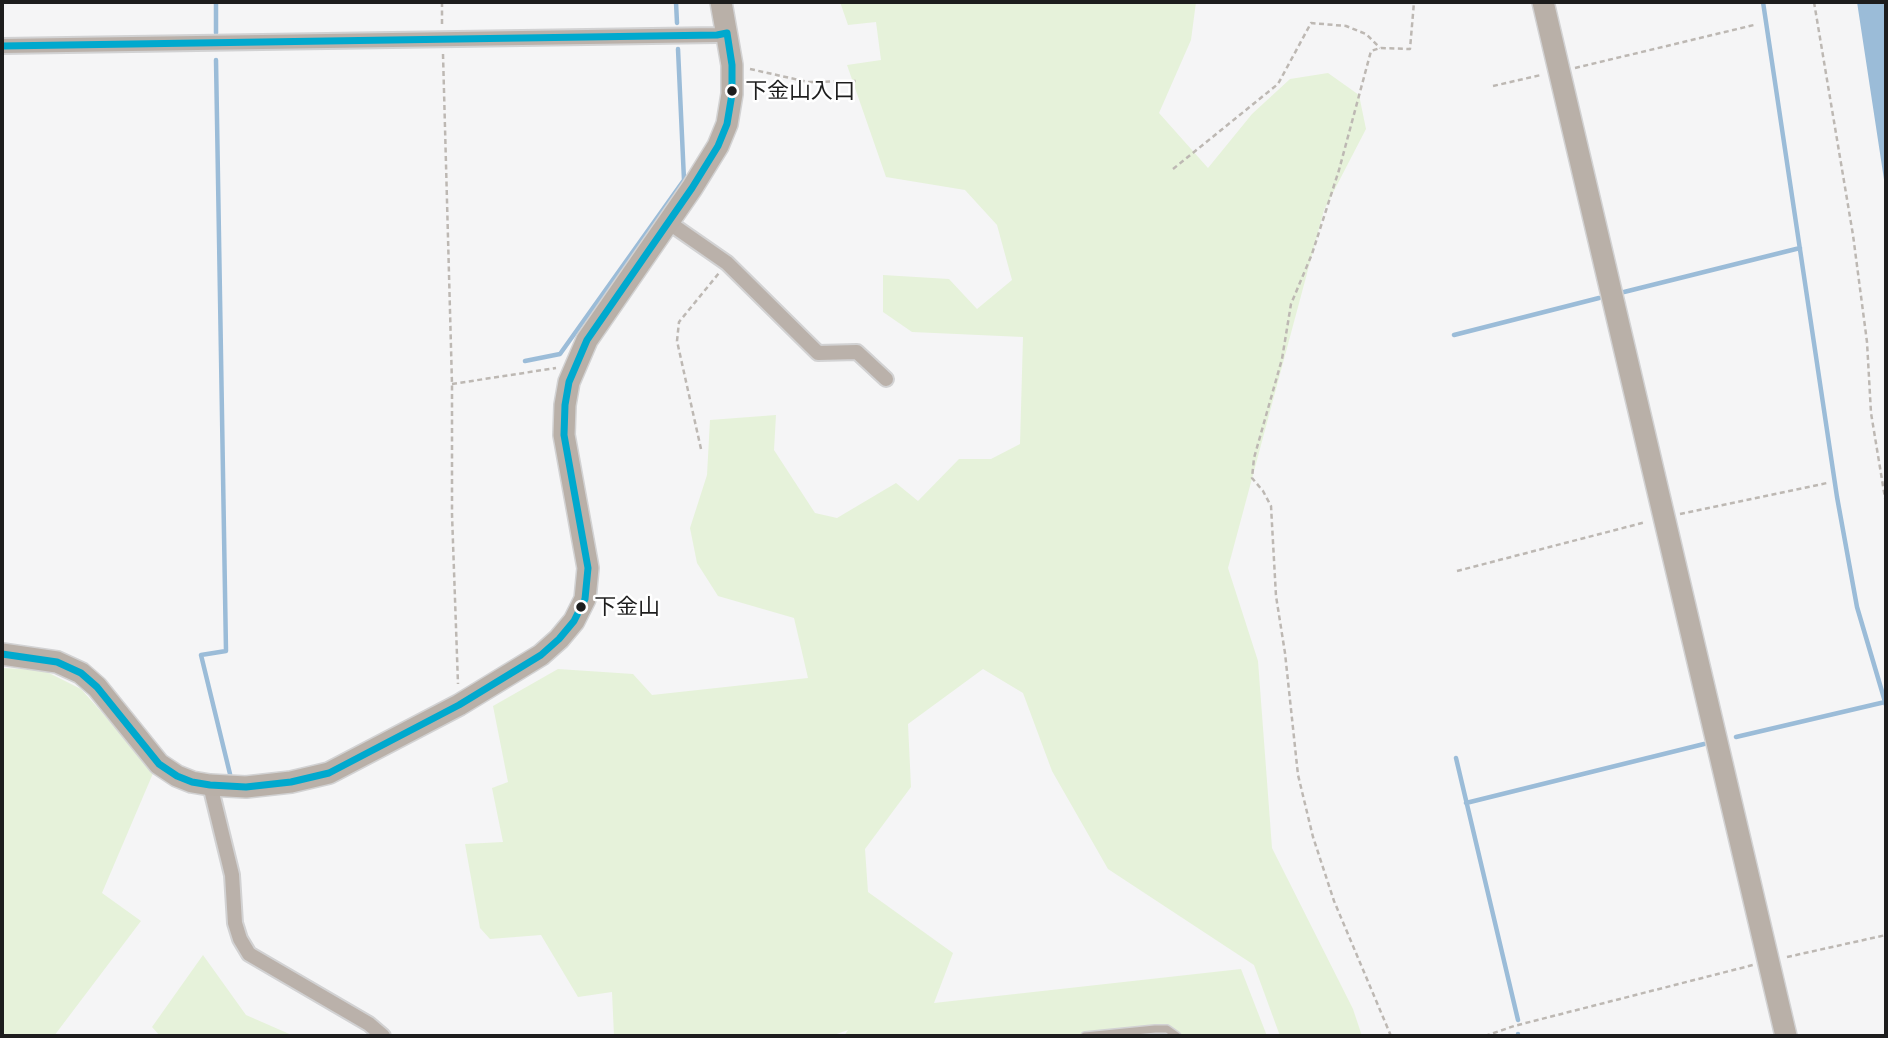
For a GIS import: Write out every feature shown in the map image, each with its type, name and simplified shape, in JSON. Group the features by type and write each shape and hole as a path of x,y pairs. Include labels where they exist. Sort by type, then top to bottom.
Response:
{"street":[{"path":"2,654 57,662 81,673 97,687 159,764 192,782 246,787 291,782 329,773 459,705 541,655 559,639 574,621 584,599 588,568 564,435 565,405 575,365 587,340 718,146 727,124 732,94 732,65 721,2"},
{"path":"1543,2 1786,1036"},
{"path":"2,46 717,36 727,33"},
{"path":"668,222 727,263 818,353 857,352 886,379"},
{"path":"211,785 232,875 235,923 249,954 369,1024 383,1036"}],"lane":[{"path":"1085,1036 1155,1029 1167,1029 1177,1036"}],"path":[{"path":"442,2 452,384 452,514 459,705"},
{"path":"1391,1036 1334,901 1313,837 1298,775 1276,596 1271,506 1252,478 1254,458 1282,359 1291,304 1312,254 1339,170 1371,51 1380,47 1410,48 1414,2"},
{"path":"1814,2 1853,235 1867,342 1871,413 1886,504"},
{"path":"1173,169 1278,84 1311,23 1346,26 1366,34 1380,47"},
{"path":"1493,86 1754,25"},
{"path":"732,65 808,82 858,81"},
{"path":"701,449 677,341 679,323 727,263"},
{"path":"452,384 575,365"},
{"path":"1457,571 1665,517 1827,483"},
{"path":"1485,1036 1514,1026 1769,961 1886,935"}],"green space":[{"path":"840,2 1196,2 1191,40 1159,113 1208,168 1252,114 1290,79 1328,73 1359,95 1366,129 1324,210 1228,568 1258,661 1272,848 1353,1009 1362,1036 1280,1036 1254,965 1108,869 1052,771 1023,693 983,669 908,724 911,787 865,849 868,892 953,953 934,1003 1241,969 1267,1036 844,1036 848,1030 831,1036 614,1036 612,992 578,997 541,935 490,939 480,928 465,844 503,842 492,788 508,782 493,706 558,669 633,674 652,695 808,678 794,618 718,596 697,563 690,528 707,475 710,420 776,415 774,450 815,513 837,518 896,483 918,501 959,459 991,459 1020,444 1023,337 912,332 883,312 883,275 949,279 977,309 1012,280 997,225 965,190 886,177 847,65 881,60 876,22 848,25"},
{"path":"2,668 43,670 81,689 154,771 102,893 141,921 54,1036 2,1036"},
{"path":"203,955 246,1015 294,1036 160,1036 152,1027"}],"water":[{"path":"1857,2 1886,2 1886,193 1883,173"}],"waterway":[{"path":"216,2 216,33"},
{"path":"676,2 677,23"},
{"path":"1763,2 1837,497 1857,607 1886,705"},
{"path":"525,361 560,354 684,180 678,49"},
{"path":"216,60 226,651 201,655 230,774"},
{"path":"1624,292 1800,248"},
{"path":"1454,335 1599,298"},
{"path":"1736,737 1885,702"},
{"path":"1466,803 1704,744"},
{"path":"1456,758 1518,1020"}],"transit line":[{"path":"2,46 727,33"},
{"path":"2,654 57,662 81,673 97,687 159,764 177,776 210,785 246,787 291,782 329,773 459,705 541,655 574,621 585,599 588,568 564,435 569,382 587,340 718,146 727,124 732,94 732,65 727,33"}],"place":[{"name":"下金山入口","path":"732,91"},
{"name":"下金山","path":"581,607"}]}
